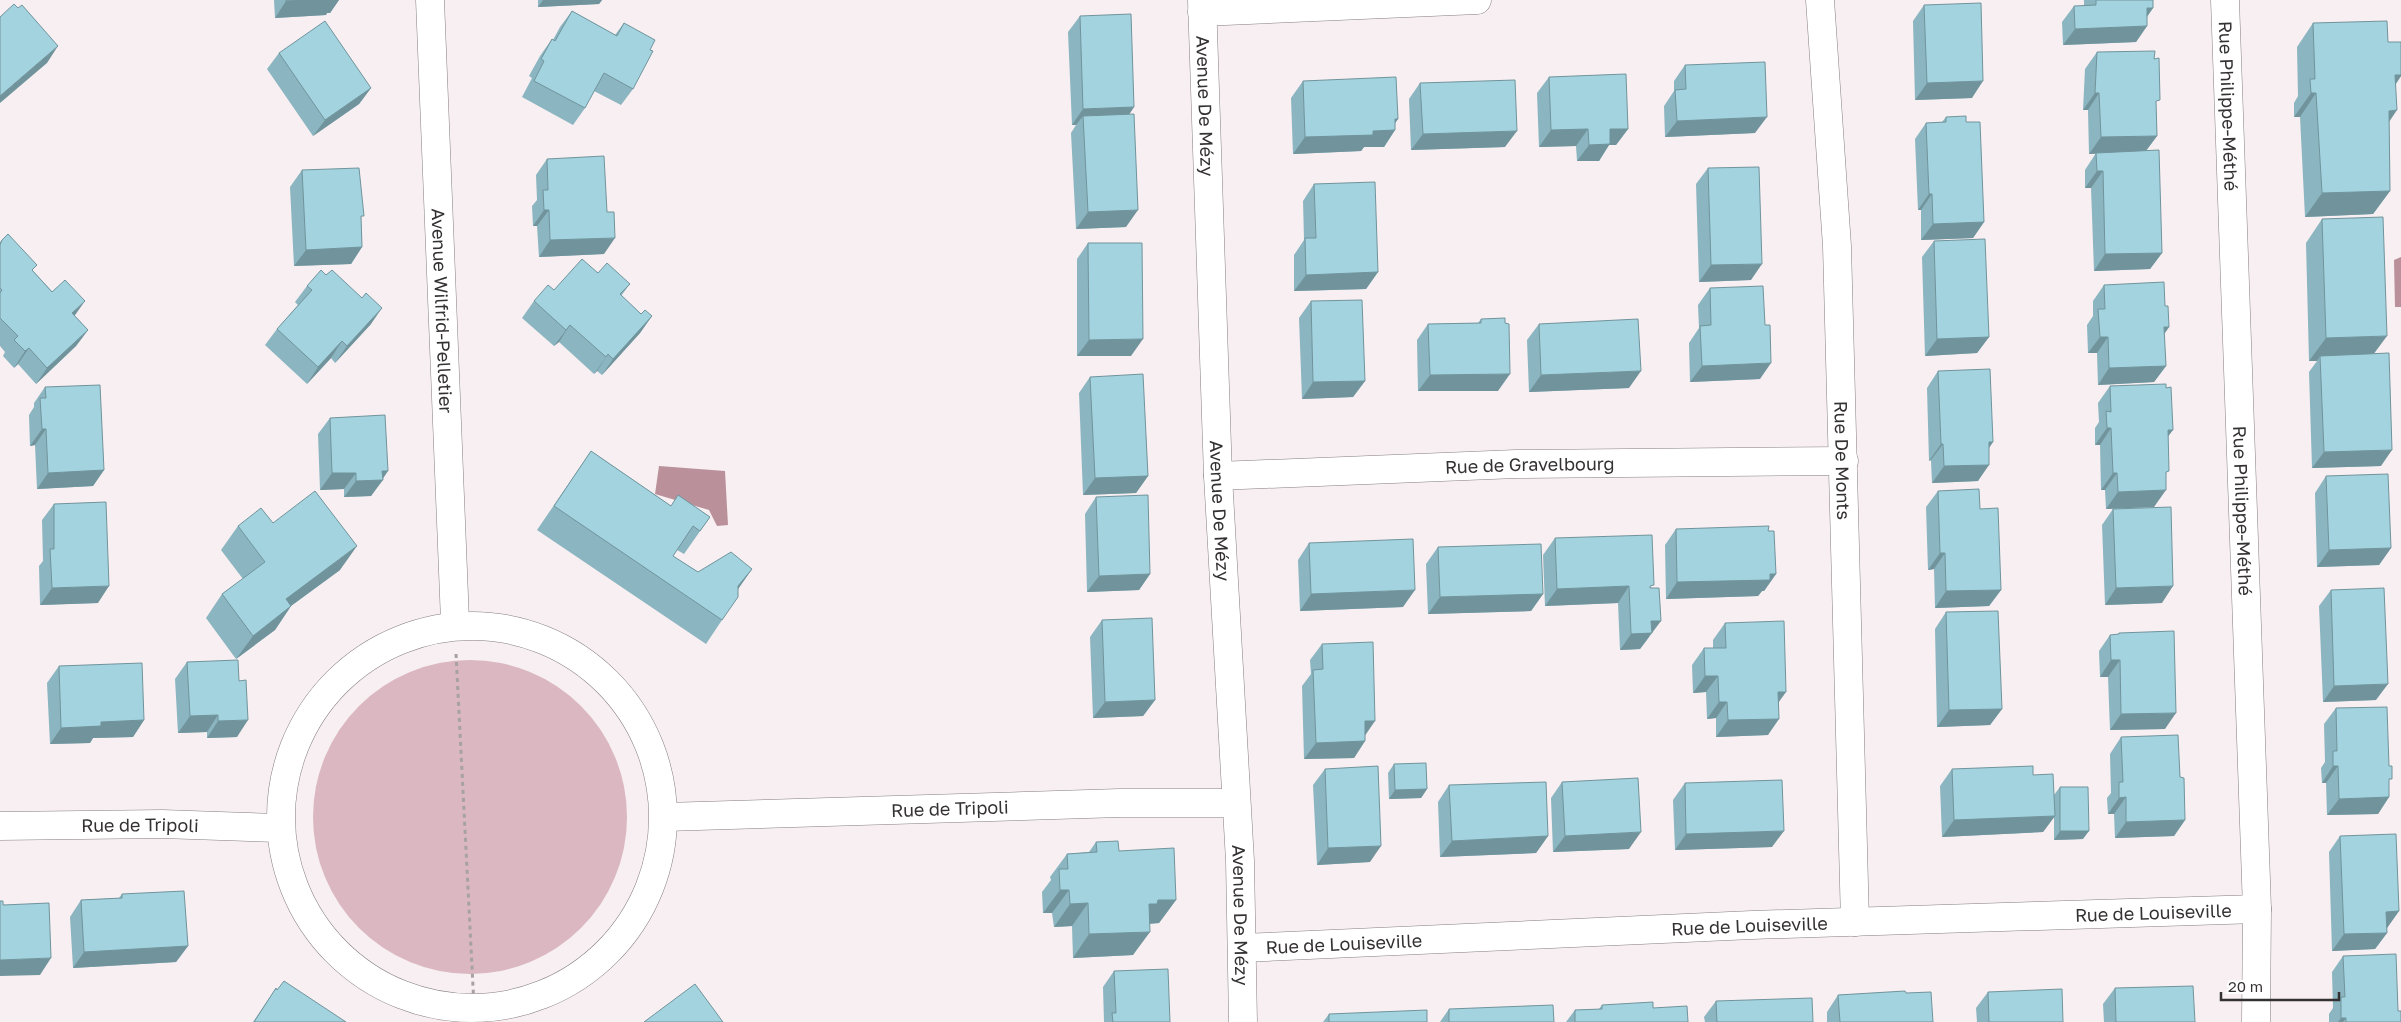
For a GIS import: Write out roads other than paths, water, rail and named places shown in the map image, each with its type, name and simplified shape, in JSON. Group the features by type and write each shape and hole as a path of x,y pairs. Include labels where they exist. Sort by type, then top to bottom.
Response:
{"street":[{"name":"Avenue Wilfrid-Pelletier","path":"430,0 455,621"},
{"path":"1202,6 1477,0"},
{"name":"Rue De Monts","path":"1820,0 1837,246 1855,922"},
{"name":"Rue Philippe-Méthé","path":"2225,0 2257,908 2256,1022"},
{"name":"Avenue De Mézy","path":"1202,6 1218,476 1240,861 1242,1022"},
{"name":"Rue de Gravelbourg","path":"1218,476 1516,464 1844,461"},
{"path":"455,621 524,632 580,659 625,701 654,756 664,817 655,875 630,928 590,970 538,998 474,1014 422,1003 367,978 322,938 292,886 279,828 285,768 310,712 350,667 403,637 455,621"},
{"name":"Rue de Tripoli","path":"664,817 1120,803 1236,803"},
{"name":"Rue de Tripoli","path":"0,826 162,824 279,828"},
{"name":"Rue de Louiseville","path":"1242,948 1855,922 2257,908"}]}
